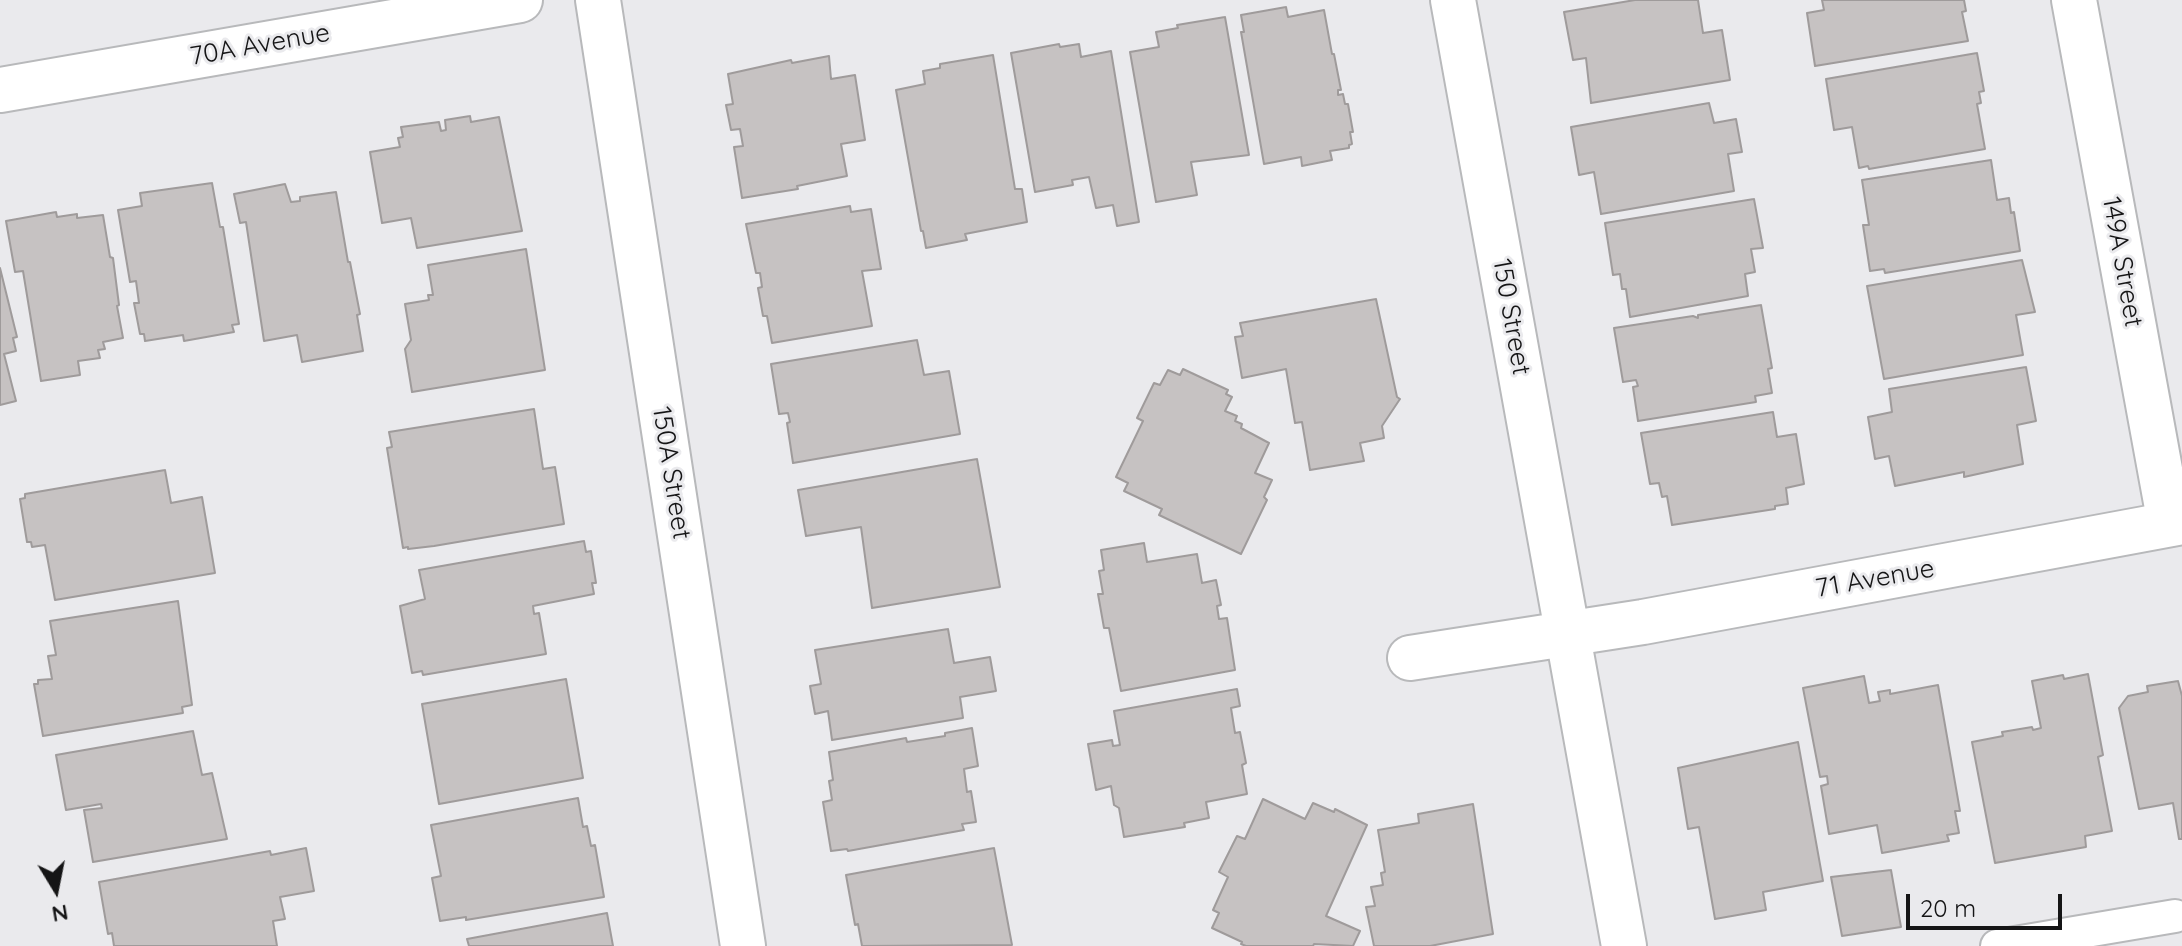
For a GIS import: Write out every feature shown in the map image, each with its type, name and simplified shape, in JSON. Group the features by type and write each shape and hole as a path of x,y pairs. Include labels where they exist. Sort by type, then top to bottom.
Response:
{"street":[{"name":"70A Avenue","path":"0,90 520,0"},
{"name":"150A Street","path":"598,0 743,946"},
{"name":"150 Street","path":"1453,0 1624,946"},
{"name":"149A Street","path":"2074,0 2176,523"},
{"name":"71 Avenue","path":"1568,635 2176,523"},
{"path":"1410,658 1568,635"}],"lane":[{"path":"1997,946 2175,916"}],"building":[{"path":"1635,0 1698,0 1703,33 1722,30 1730,80 1591,103 1586,58 1573,60 1564,12"},
{"path":"1822,0 1964,0 1966,11 1962,12 1968,41 1815,66 1807,13 1824,10"},
{"path":"1286,7 1288,17 1324,10 1341,90 1338,90 1338,95 1343,94 1345,104 1348,104 1353,132 1350,132 1352,144 1349,148 1330,151 1332,160 1302,166 1301,157 1264,164 1241,32 1244,32 1241,15"},
{"path":"1225,17 1249,155 1191,162 1197,195 1156,202 1130,52 1159,47 1156,32"},
{"path":"1059,44 1060,47 1079,44 1081,57 1111,51 1139,222 1117,226 1113,205 1096,208 1089,177 1072,180 1073,185 1035,192 1011,53"},
{"path":"1977,53 1984,91 1979,92 1981,103 1977,104 1985,149 1869,169 1868,166 1859,168 1852,127 1834,130 1826,79"},
{"path":"993,55 1015,189 1022,189 1027,222 965,234 967,240 926,248 896,90 925,84 923,71 940,68 940,64"},
{"path":"829,56 831,79 855,75 865,140 841,144 847,176 797,186 798,189 742,198 734,147 743,146 740,129 731,130 726,105 733,104 728,74 791,60 792,63"},
{"path":"1709,103 1714,123 1736,119 1742,152 1728,154 1734,191 1601,214 1594,172 1579,175 1571,127"},
{"path":"470,116 471,122 499,117 522,231 417,248 411,218 382,223 370,152 400,147 398,138 403,137 401,127 439,122 441,131 446,130 445,120"},
{"path":"1991,160 1997,200 2009,198 2020,251 1885,273 1884,269 1870,271 1863,225 1869,225 1862,180"},
{"path":"212,183 220,227 223,227 239,324 232,325 234,332 184,341 183,335 145,341 144,334 140,334 134,303 139,303 136,281 130,282 118,210 142,206 140,193"},
{"path":"285,184 291,202 300,201 300,197 336,192 360,314 357,315 363,351 302,362 297,335 264,341 246,222 240,223 234,194"},
{"path":"1754,199 1763,248 1751,249 1755,272 1745,274 1748,296 1630,317 1626,289 1622,289 1620,274 1613,275 1605,223"},
{"path":"850,206 851,212 871,209 881,269 862,271 872,326 772,343 758,288 762,287 760,273 756,273 746,224"},
{"path":"56,212 57,217 103,215 110,257 113,258 123,338 103,342 105,349 98,350 100,358 78,361 80,375 41,381 23,271 15,272 6,221"},
{"path":"526,249 545,370 412,392 405,349 411,340 405,304 429,300 428,295 433,295 428,265"},
{"path":"2022,260 2035,312 2016,315 2023,355 1884,379 1867,286"},
{"path":"0,268 17,337 13,338 16,351 4,354 16,401 0,405"},
{"path":"1376,299 1397,397 1400,399 1382,426 1384,438 1360,443 1364,461 1310,470 1302,422 1295,423 1286,369 1242,378 1235,337 1243,336 1240,323"},
{"path":"1761,305 1772,368 1768,369 1772,393 1755,396 1756,402 1638,421 1633,387 1638,386 1636,380 1623,382 1614,328 1693,316 1698,318 1698,315"},
{"path":"917,340 924,375 949,371 960,434 793,463 788,413 779,414 771,364"},
{"path":"2026,367 2036,421 2017,425 2023,464 1964,477 1964,472 1895,486 1889,456 1875,459 1868,417 1892,412 1889,389"},
{"path":"1183,369 1228,390 1226,394 1232,397 1225,411 1237,416 1235,421 1242,424 1241,428 1269,443 1255,473 1272,480 1264,497 1267,500 1241,554 1159,515 1162,509 1124,491 1128,483 1116,477 1143,421 1137,418 1154,383 1160,385 1168,370 1180,375"},
{"path":"534,409 543,469 555,467 564,524 434,546 403,548 387,448 392,447 389,432"},
{"path":"1773,412 1777,437 1796,434 1804,484 1786,488 1788,504 1775,506 1775,509 1672,525 1667,496 1662,497 1659,483 1650,484 1641,433"},
{"path":"977,459 1000,587 872,608 861,527 806,536 798,490"},
{"path":"165,470 171,503 202,497 215,573 55,600 45,545 32,547 31,542 27,542 20,499 25,498 25,494"},
{"path":"584,541 586,552 591,551 596,583 592,583 594,594 533,606 534,614 539,613 546,654 423,675 422,671 412,673 400,606 425,599 419,570"},
{"path":"1144,543 1147,562 1197,554 1202,583 1216,580 1221,605 1217,606 1219,619 1227,618 1235,670 1121,691 1109,628 1104,628 1098,594 1103,594 1099,571 1104,570 1101,550"},
{"path":"178,601 192,705 182,707 183,713 43,736 34,684 38,684 38,680 52,679 48,656 56,655 50,621"},
{"path":"948,629 954,663 990,657 996,691 960,697 963,718 832,740 828,711 815,714 810,686 821,684 815,650"},
{"path":"2088,674 2103,755 2098,757 2112,831 2085,836 2086,847 1995,863 1972,742 2003,736 2002,732 2041,728 2032,681"},
{"path":"1864,676 1869,703 1880,701 1878,692 1890,690 1890,694 1938,685 1960,811 1955,811 1959,833 1947,835 1949,841 1882,853 1877,825 1829,834 1821,786 1828,784 1827,776 1820,777 1803,688"},
{"path":"566,679 583,778 439,804 422,704"},
{"path":"2178,681 2182,696 2182,839 2179,839 2173,803 2139,809 2119,708 2128,696 2148,692 2147,686"},
{"path":"1237,689 1240,706 1231,708 1235,733 1240,732 1246,763 1242,765 1247,794 1206,802 1209,818 1184,823 1185,827 1124,837 1111,786 1096,790 1088,744 1112,740 1113,746 1120,745 1114,711"},
{"path":"972,728 978,766 964,769 976,822 962,824 964,830 848,851 831,851 823,802 832,800 829,752 906,738 907,742 945,736 945,733"},
{"path":"193,731 202,775 212,773 227,839 93,862 84,810 102,808 101,804 66,810 56,755"},
{"path":"1798,742 1823,881 1763,892 1766,910 1715,919 1699,827 1688,829 1678,768"},
{"path":"578,798 583,827 587,826 591,846 595,845 604,897 466,920 466,917 440,921 432,878 441,876 431,825"},
{"path":"1263,799 1305,819 1313,803 1334,812 1335,809 1367,825 1326,916 1360,931 1353,946 1246,946 1212,928 1219,913 1213,910 1228,877 1219,872 1237,836 1245,839"},
{"path":"1473,804 1493,934 1430,946 1374,946 1366,907 1375,906 1371,887 1383,885 1381,873 1385,872 1378,830 1419,823 1418,814"},
{"path":"306,848 314,891 280,897 285,919 273,921 277,946 114,946 112,933 108,934 99,882 270,851 271,855"},
{"path":"994,848 1012,945 862,946 846,875"},
{"path":"1891,870 1901,927 1842,936 1831,877"},
{"path":"607,913 613,946 469,946 467,939"}]}
